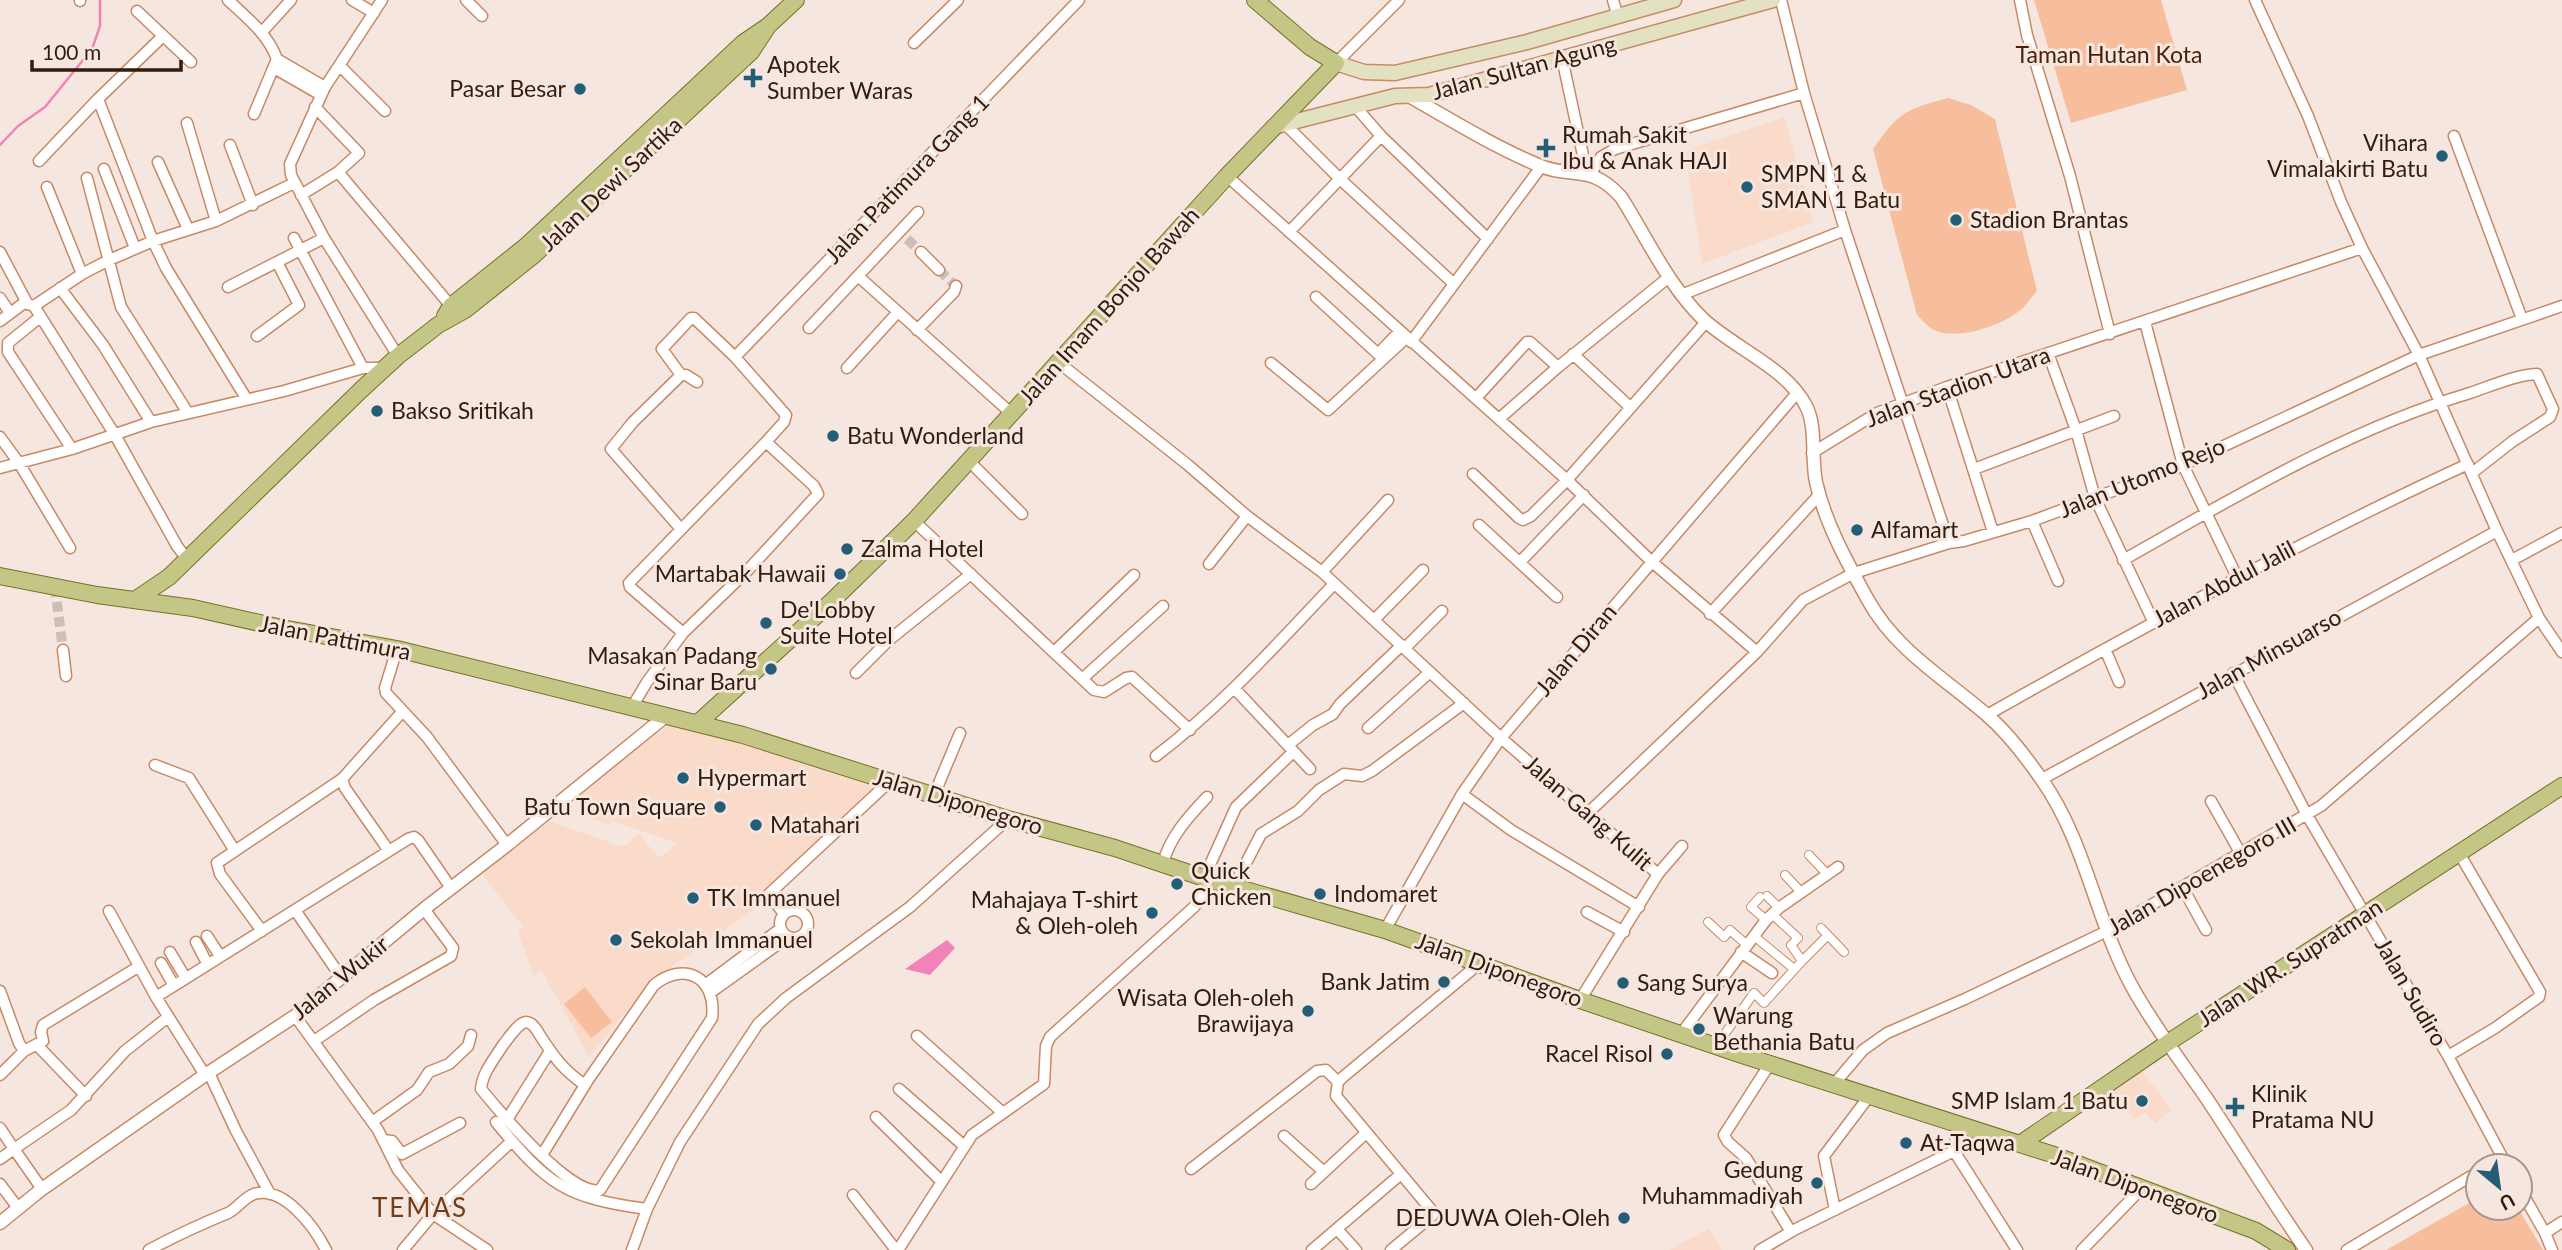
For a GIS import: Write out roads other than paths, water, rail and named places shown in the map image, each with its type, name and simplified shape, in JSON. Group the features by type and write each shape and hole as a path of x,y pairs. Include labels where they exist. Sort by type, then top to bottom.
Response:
{"main road":[{"name":"Jalan Dewi Sartika","path":"135,600 169,577 398,356 465,310 743,43 768,26 796,0"},
{"path":"1255,0 1315,52 1336,63"},
{"name":"Jalan Sultan Agung","path":"1336,63 1364,72 1395,73 1527,42 1674,0"},
{"name":"Jalan Sultan Agung","path":"1279,125 1395,96 1429,94 1773,0"},
{"path":"1527,42 1537,51 1538,56 1533,66"},
{"name":"Jalan Imam Bonjol Bawah","path":"699,722 829,604 914,521 1227,176 1336,63"},
{"path":"1307,93 1305,109 1317,116"},
{"name":"Jalan Dewi Sartika","path":"438,326 451,306 530,250"},
{"path":"187,559 176,584 176,592 181,602 193,608"},
{"name":"Jalan Pattimura","path":"0,576 193,608 397,649 667,715"},
{"name":"Jalan Diponegoro","path":"667,715 699,722 1008,819 1385,930 1716,1046 2051,1154 2256,1231 2287,1250"},
{"name":"Jalan WR. Supratman","path":"2020,1144 2169,1042 2562,786"},
{"path":"2051,1154 2051,1138 2057,1119"}],"street":[{"path":"228,0 262,32 273,48 276,63 254,114"},
{"path":"262,32 290,0"},
{"path":"352,0 374,13"},
{"path":"383,0 323,91 290,164 294,183 324,238 398,356"},
{"path":"466,0 482,16"},
{"path":"914,43 958,0"},
{"name":"Jalan Patimura Gang 1","path":"735,357 1079,0"},
{"path":"1336,63 1399,0"},
{"path":"1613,0 1618,16"},
{"path":"1781,0 1804,93 1845,230 1949,543"},
{"path":"2020,0 2070,176 2110,334"},
{"path":"2255,0 2308,116 2362,248 2419,355 2539,618 2562,652"},
{"path":"137,11 191,62"},
{"path":"39,161 163,36"},
{"path":"1562,58 1587,174"},
{"path":"276,63 323,91"},
{"path":"340,66 385,111"},
{"path":"1587,174 1601,157 1615,149 1804,93"},
{"path":"1409,96 1495,145 1541,167 1587,174 1612,187 1681,295 1706,322 1774,372 1797,393 1807,408 1813,428 1812,453 1819,495 1854,573 1876,613 1894,637 1987,715 2017,746 2042,779 2062,809 2076,838 2107,930 2135,992 2306,1250"},
{"path":"98,99 153,241 170,276 246,398"},
{"path":"1355,106 1381,136 1488,239"},
{"path":"301,195 338,172 359,152 315,107"},
{"path":"187,123 216,221"},
{"path":"1279,125 1453,284"},
{"path":"1289,232 1381,136"},
{"path":"2454,136 2522,319"},
{"path":"230,145 253,205"},
{"path":"158,162 188,229"},
{"path":"1271,363 1328,410 1406,337 1453,284 1541,167"},
{"path":"104,169 135,248"},
{"path":"338,172 451,306"},
{"path":"1227,176 1584,495 1710,614 1758,652"},
{"path":"87,178 107,261 125,314 188,413"},
{"path":"0,321 107,261 153,241 216,221 294,183"},
{"path":"47,187 82,274"},
{"path":"809,328 858,276 903,235 918,212"},
{"path":"1681,295 1845,230"},
{"path":"228,287 324,238"},
{"path":"293,239 363,368"},
{"name":"Jalan Stadion Utara","path":"1812,453 1877,413 2362,248"},
{"path":"0,252 115,435 177,546 187,559"},
{"path":"921,252 939,270"},
{"path":"257,336 299,306 277,262"},
{"path":"858,276 1012,414"},
{"path":"1499,419 1573,354 1669,277"},
{"path":"917,330 954,292 956,286"},
{"path":"60,288 103,345 151,422"},
{"path":"1316,297 1378,354 1406,337"},
{"path":"0,299 10,313"},
{"name":"Jalan Utomo Rejo","path":"1588,813 1758,652 1803,600 1854,573 1949,543 2032,521 2183,465 2419,355 2562,306"},
{"path":"847,369 897,313"},
{"path":"40,317 8,343 8,352 72,449"},
{"path":"683,633 629,584 680,528 766,442 784,422 786,415 735,357 691,317 662,349 681,375 697,382"},
{"path":"1473,474 1523,520 1531,516 1567,480 1706,322"},
{"path":"2145,322 2183,465 2237,578"},
{"path":"1476,398 1527,342 1558,367"},
{"path":"2048,353 2076,430 2095,498 2153,621"},
{"path":"1573,354 1630,407"},
{"name":"Jalan Gang Kulit","path":"1058,362 1188,465 1247,516 1322,572 1501,738 1658,874 1580,1000"},
{"path":"0,468 72,449 151,422 285,391 363,368 385,369"},
{"name":"Jalan Abdul Jalil","path":"1987,715 2153,621 2351,518 2470,468 2550,417 2553,409 2539,376 2534,373 2440,402"},
{"path":"680,528 611,449 633,422 681,375"},
{"path":"1947,387 1993,532"},
{"name":"Jalan Diran","path":"1385,930 1461,794 1501,738 1797,393"},
{"path":"2123,559 2277,473 2328,448 2440,402"},
{"path":"1974,469 2114,416"},
{"path":"0,437 19,463 70,548"},
{"path":"632,707 683,633 748,570 818,494 814,486 766,442"},
{"path":"969,461 1022,514"},
{"path":"1521,561 1584,495"},
{"path":"1710,614 1819,495"},
{"path":"1322,572 1388,500"},
{"path":"1209,564 1247,516"},
{"path":"914,521 1101,693 1132,677 1190,730"},
{"path":"2032,521 2058,582"},
{"path":"1479,524 1557,597"},
{"name":"Jalan Minsuarso","path":"2042,779 2497,531"},
{"path":"2512,560 2562,533"},
{"path":"1375,620 1423,570"},
{"path":"856,673 873,655 971,574"},
{"path":"1054,652 1134,575"},
{"path":"1156,756 1190,730 1234,688 1334,584"},
{"path":"1082,678 1163,606"},
{"path":"853,1195 897,1250 963,1145 978,1129 1044,1084 1046,1046 1050,1037 1194,907 1209,879 1236,807 1313,725 1336,711 1340,704 1442,611"},
{"name":"Jalan Dipoenegoro III","path":"1835,1083 1863,1050 1886,1033 1965,999 2107,930 2322,806 2539,618"},
{"path":"397,649 384,688 386,693 427,737 507,845"},
{"path":"2105,649 2119,682"},
{"path":"63,650 66,676"},
{"path":"1368,728 1430,672"},
{"name":"Jalan Sudiro","path":"2233,673 2307,815 2448,1056 2500,1152"},
{"path":"1234,688 1289,751 1310,769"},
{"path":"1234,886 1261,834 1298,811 1319,790 1344,774 1367,774 1464,703"},
{"path":"262,932 216,865 342,779 402,712"},
{"name":"Jalan Wukir","path":"0,1223 42,1189 295,1016 667,715"},
{"path":"934,795 960,733"},
{"path":"155,765 189,778 235,851"},
{"path":"342,779 345,788 388,851"},
{"path":"786,912 769,895 889,782"},
{"path":"1461,794 1511,830 1639,906"},
{"path":"1163,863 1167,848 1207,797"},
{"path":"2211,801 2241,854"},
{"path":"632,1250 647,1209 680,1142 758,1024 786,998 910,907 1008,819"},
{"path":"156,997 414,837 451,888"},
{"path":"1658,874 1682,846"},
{"path":"2448,1056 2495,1028 2537,998 2540,992 2459,853"},
{"path":"1809,855 1828,875"},
{"path":"1681,1034 1772,914 1838,867"},
{"path":"1785,875 1801,892"},
{"path":"2183,888 2206,930"},
{"path":"1772,914 1751,907 1763,897 1772,914 1798,938 1791,945 1802,961"},
{"path":"314,1041 374,1000 449,958 454,952 424,909"},
{"path":"295,910 341,977"},
{"path":"109,911 168,1017 207,1074 270,1194"},
{"path":"799,911 807,918 804,934 793,938 784,933 780,918 786,912 799,911"},
{"path":"1587,912 1624,932"},
{"path":"1708,922 1724,937 1730,930 1747,944 1772,973"},
{"path":"1821,928 1844,952"},
{"path":"708,989 784,933"},
{"path":"1716,1046 1754,993 1764,1003 1828,935"},
{"path":"207,936 220,956"},
{"path":"196,942 207,963"},
{"path":"1747,944 1794,969"},
{"path":"170,952 185,977"},
{"path":"161,963 173,985"},
{"path":"1391,1250 1432,1216 1433,1212 1336,1096 1338,1082 1480,963"},
{"path":"0,1075 24,1051 44,1039 41,1032 43,1025 138,967"},
{"path":"541,1156 585,1085 654,985 668,975 682,972 699,979 708,989 713,1005 712,1018 600,1190 589,1190 554,1168 541,1156 481,1089 484,1076 507,1041 521,1024 527,1022 531,1023 560,1066 585,1085"},
{"path":"0,990 24,1051"},
{"path":"295,1016 372,1122 398,1170 433,1214 487,1250"},
{"path":"0,1159 71,1110 125,1052 168,1017"},
{"path":"372,1122 417,1090 429,1072 449,1063 468,1046 471,1035"},
{"path":"917,1036 1003,1113"},
{"path":"37,1045 86,1096"},
{"path":"508,1118 550,1051"},
{"path":"1771,1062 1724,1135 1746,1158 1791,1232"},
{"path":"1191,1169 1317,1071 1326,1069 1338,1082"},
{"path":"899,1089 963,1145"},
{"path":"1835,1210 1824,1156 1870,1095"},
{"path":"876,1117 941,1181"},
{"path":"496,1122 532,1164 563,1188 594,1200 647,1209"},
{"path":"383,1140 392,1141 402,1154 460,1123"},
{"path":"1958,1125 1954,1151 2017,1250"},
{"path":"0,1128 42,1189"},
{"path":"1311,1184 1366,1133"},
{"path":"1284,1136 1324,1172"},
{"path":"403,1250 433,1214 512,1141"},
{"path":"1760,1250 1954,1151"},
{"path":"1312,1250 1401,1174"},
{"path":"2347,1250 2464,1180"},
{"path":"0,1184 18,1208"},
{"path":"2082,1250 2142,1188"},
{"path":"149,1250 210,1219 230,1212 252,1194 270,1194 291,1205 302,1214 326,1250"},
{"path":"2534,1214 2552,1250"},
{"path":"2545,1233 2562,1222"},
{"path":"1337,1229 1356,1250"}],"waterway":[{"path":"0,145 18,126 45,107 92,49 100,26 100,0"}],"tunnel":[{"path":"907,239 921,252"},
{"path":"939,270 956,286"},
{"path":"55,587 63,650"}],"place":[{"name":"Apotek Sumber Waras","path":"753,78"},
{"name":"Pasar Besar","path":"580,89"},
{"name":"Rumah Sakit Ibu & Anak HAJI","path":"1546,148"},
{"name":"Vihara Vimalakirti Batu","path":"2442,156"},
{"name":"SMPN 1 & SMAN 1 Batu","path":"1747,187"},
{"name":"Stadion Brantas","path":"1956,220"},
{"name":"Bakso Sritikah","path":"377,411"},
{"name":"Batu Wonderland","path":"833,436"},
{"name":"Alfamart","path":"1857,530"},
{"name":"Zalma Hotel","path":"847,549"},
{"name":"Martabak Hawaii","path":"840,574"},
{"name":"De'Lobby Suite Hotel","path":"766,623"},
{"name":"Masakan Padang Sinar Baru","path":"771,669"},
{"name":"Hypermart","path":"683,778"},
{"name":"Batu Town Square","path":"720,807"},
{"name":"Matahari","path":"756,825"},
{"name":"Quick Chicken","path":"1177,884"},
{"name":"Indomaret","path":"1320,894"},
{"name":"TK Immanuel","path":"693,898"},
{"name":"Mahajaya T-shirt & Oleh-oleh","path":"1152,913"},
{"name":"Sekolah Immanuel","path":"616,940"},
{"name":"Bank Jatim","path":"1444,982"},
{"name":"Sang Surya","path":"1623,983"},
{"name":"Wisata Oleh-oleh Brawijaya","path":"1308,1011"},
{"name":"Warung Bethania Batu","path":"1699,1029"},
{"name":"Racel Risol","path":"1667,1054"},
{"name":"SMP Islam 1 Batu","path":"2142,1101"},
{"name":"Klinik Pratama NU","path":"2235,1107"},
{"name":"At-Taqwa","path":"1906,1143"},
{"name":"Gedung Muhammadiyah","path":"1817,1183"},
{"name":"DEDUWA Oleh-Oleh","path":"1624,1218"}],"district":[{"name":"TEMAS","path":"420,1208"}],"park label":[{"name":"Taman Hutan Kota","path":"2109,55"}]}
